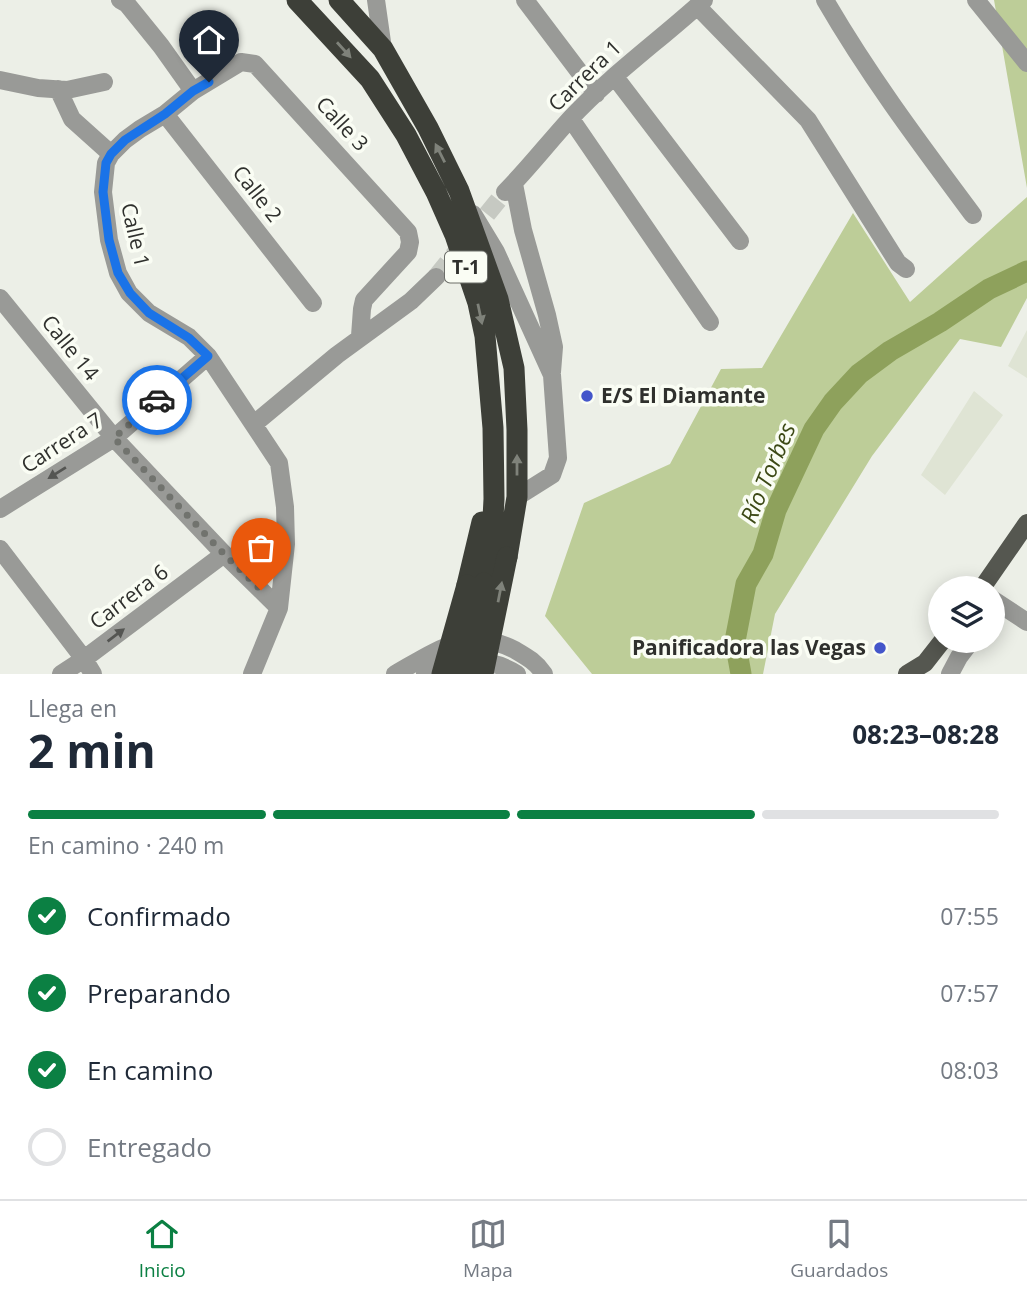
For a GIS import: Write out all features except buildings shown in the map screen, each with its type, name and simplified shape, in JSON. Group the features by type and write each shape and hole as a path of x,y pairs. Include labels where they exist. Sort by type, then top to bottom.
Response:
{"highway":[{"name":"T-1","path":"297,0 370,79 407,135 455,235 478,303 485,336 493,428 494,499 492,537 476,584 462,674"},
{"name":"T-1","path":"339,0 383,49 428,128 459,191 498,299 514,368 517,497 483,674"},
{"path":"442,674 476,584"}],"main road":[{"path":"990,576 1027,523"},
{"path":"906,674 924,669 934,653"}],"street":[{"path":"120,0 127,4 161,46 193,91"},
{"path":"376,0 383,49"},
{"path":"524,0 596,94"},
{"path":"825,0 900,117 972,215"},
{"path":"976,0 1027,63"},
{"path":"701,3 808,120 898,263 905,269"},
{"name":"Carrera 1","path":"552,375 554,347 547,315 509,188 596,94 701,3"},
{"name":"Calle 3","path":"165,114 193,91 241,62 256,64 402,224 408,232 408,252 364,300 360,337"},
{"path":"615,76 740,241"},
{"path":"0,80 38,88 67,90 104,82"},
{"path":"58,89 72,119 111,154 125,140 165,114"},
{"name":"Calle 2","path":"165,114 313,303"},
{"path":"571,119 710,323"},
{"name":"Calle 1","path":"111,154 106,163 103,192 109,240 118,273 130,293 149,313 189,338 208,356 279,463 285,507 286,544 279,608 251,674"},
{"path":"459,191 496,252 552,375 558,458 552,475 517,497"},
{"path":"254,424 360,337 411,301 436,277"},
{"name":"Calle 14","path":"1,303 114,438 279,608"},
{"name":"Carrera 7","path":"0,509 114,438 208,356"},
{"path":"0,549 89,666"},
{"name":"Carrera 6","path":"61,674 89,666 224,554"},
{"path":"1005,610 1027,622"},
{"path":"395,674 459,641 479,639 507,646 530,658 544,674"},
{"path":"950,674 962,653"},
{"path":"425,674 445,665 471,661 500,664 517,674"}],"shaded area":[{"path":"1027,330 1027,378 1008,366"},
{"path":"974,391 1003,415 945,495 921,475"}],"green space":[{"path":"994,0 1027,0 1027,188"},
{"path":"1027,197 1027,298 1001,347 960,339 872,456 775,614 763,674 592,674 545,616 584,503 670,464 721,369 762,368 853,213 910,302"}],"waterway":[{"name":"Río Torbes","path":"741,674 735,641 746,584 763,554 776,510 814,429 833,402 859,374 890,351 989,289 1027,271"}],"tunnel":[{"path":"436,277 505,192"}],"way so far":[{"path":"157,400 114,438 261,590"}],"place":[{"name":"E/S El Diamante","path":"587,396"},
{"name":"Panificadora las Vegas","path":"880,648"}],"route":[{"path":"157,400 208,356 189,338 149,313 130,293 118,273 109,240 103,192 106,163 125,140 209,82"}]}
